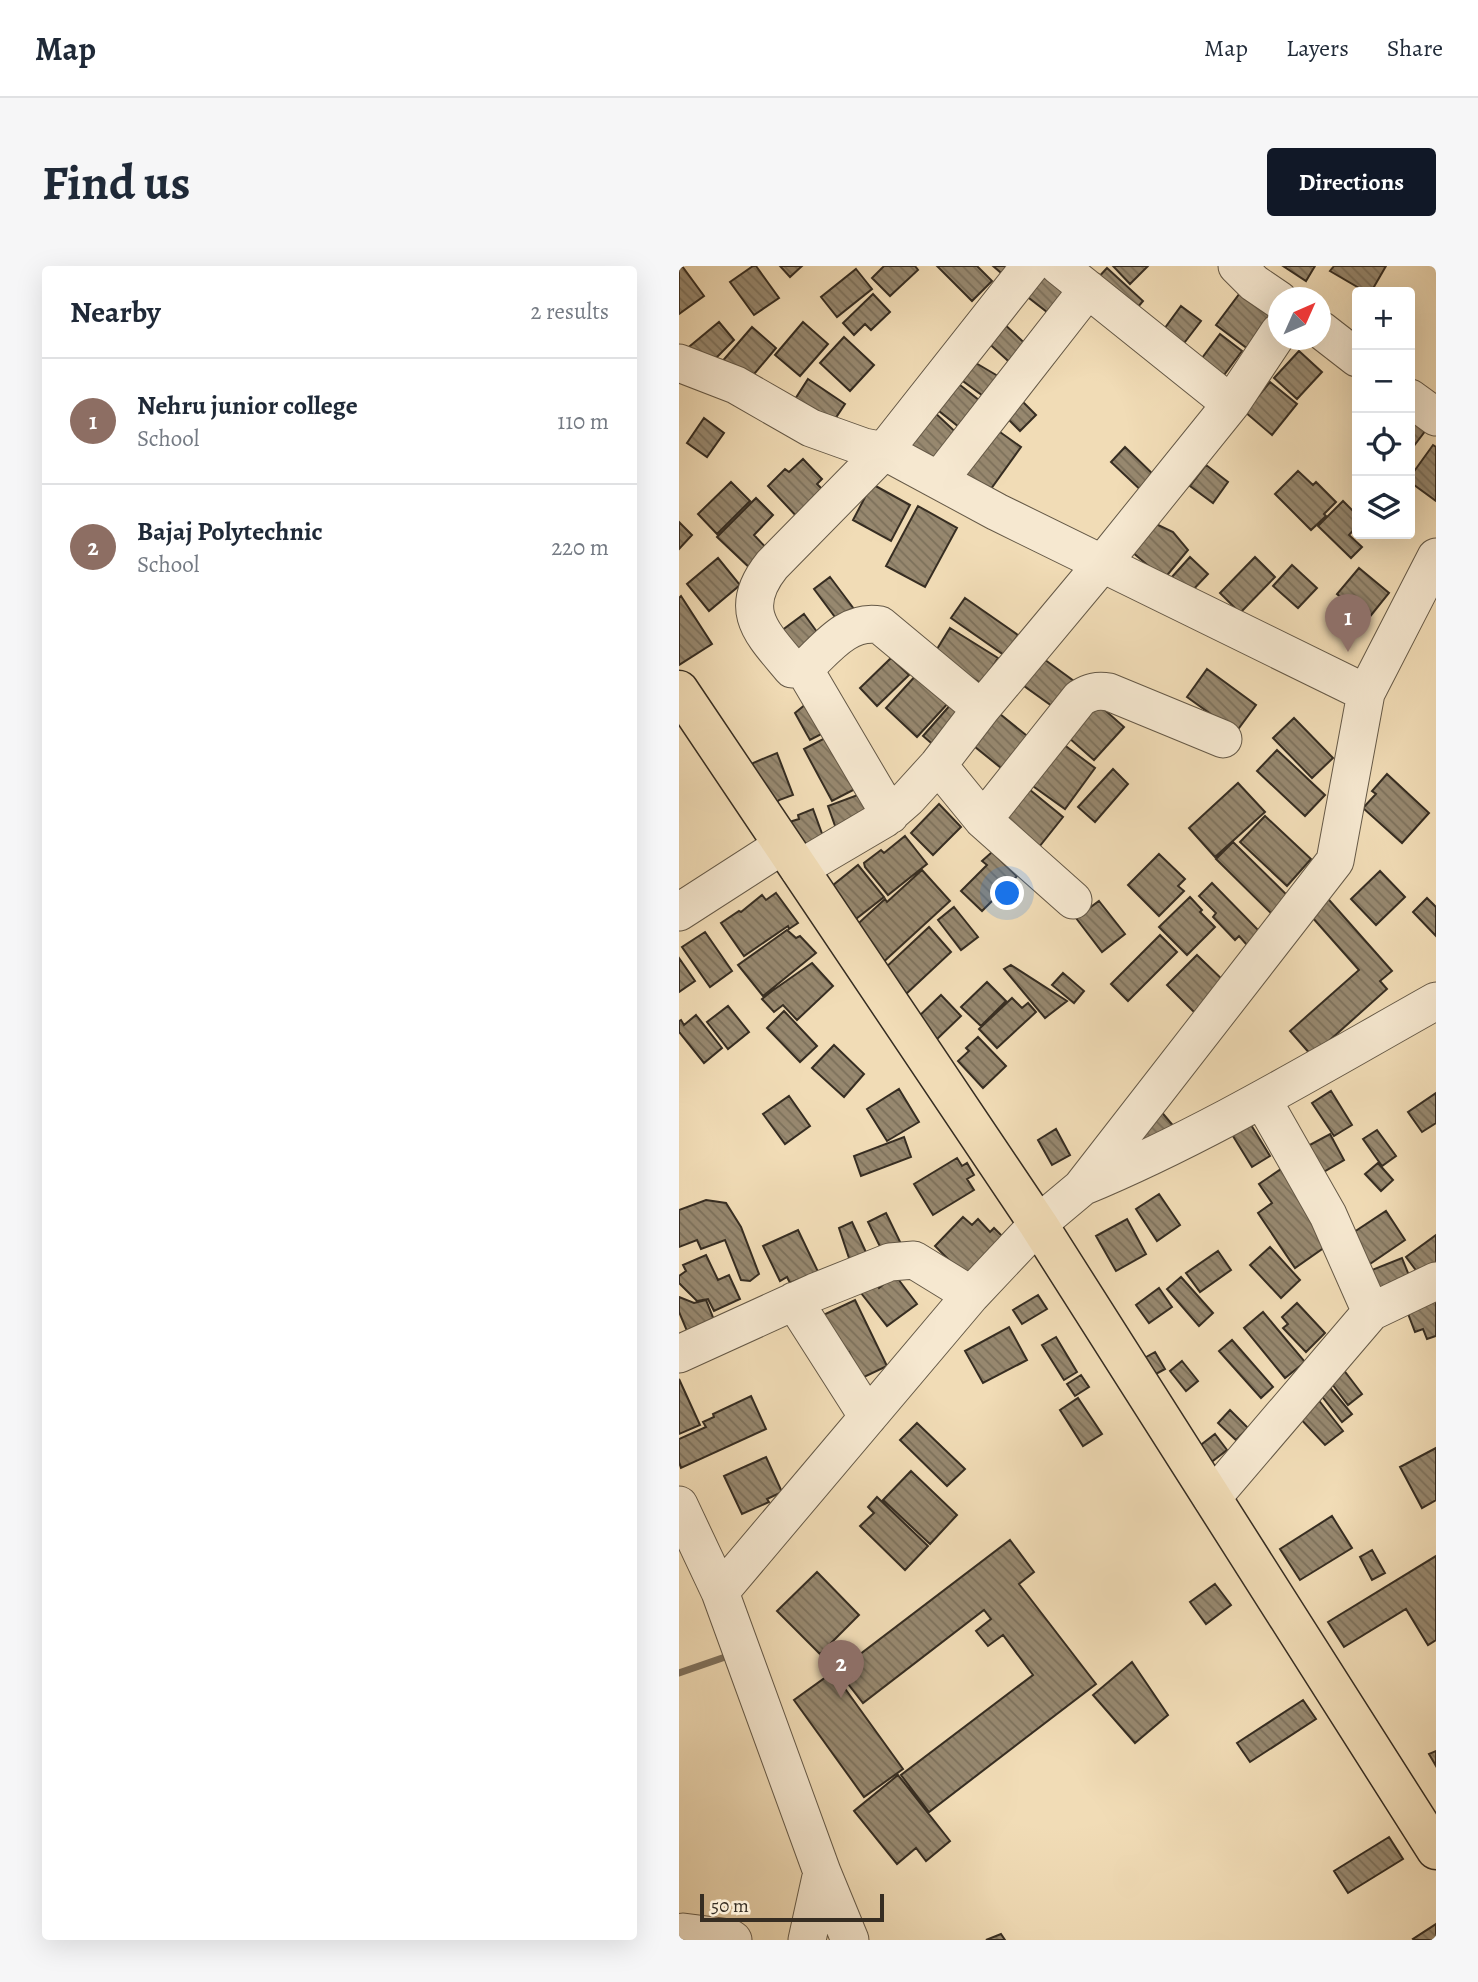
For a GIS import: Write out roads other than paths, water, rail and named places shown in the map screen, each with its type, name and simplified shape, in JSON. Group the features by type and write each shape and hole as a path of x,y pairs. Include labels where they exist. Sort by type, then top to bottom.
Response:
{"main road":[{"path":"679,690 1038,1224 1436,1850"}],"street":[{"path":"981,709 880,625 870,623 845,631 804,669 792,669 764,635 754,614 756,594 763,576 772,565 884,451 1030,266"},
{"path":"1059,266 1231,404"},
{"path":"1237,266 1254,284 1268,293"},
{"path":"939,480 1088,289"},
{"path":"1331,338 1352,354"},
{"path":"679,912 791,857 890,815 908,798 938,765 1231,404 1268,348"},
{"path":"679,363 736,385 811,428 864,447 884,451 997,512 1366,693"},
{"path":"1415,401 1436,417"},
{"path":"720,1592 971,1295 1038,1224 1081,1188 1335,861 1366,693 1436,557"},
{"path":"804,669 890,815"},
{"path":"983,820 1080,698 1088,693 1097,690 1109,692 1223,739"},
{"path":"938,765 983,820 1073,900"},
{"path":"1081,1188 1129,1168 1262,1099 1436,1000"},
{"path":"1262,1099 1328,1215 1371,1312"},
{"path":"679,1354 795,1301 890,1262 914,1260 971,1295"},
{"path":"1212,1498 1371,1312 1436,1280"},
{"path":"795,1301 868,1417"},
{"path":"679,1505 720,1592 822,1872 851,1940"},
{"path":"807,1940 822,1872"},
{"path":"679,1933 733,1940"}],"waterway":[{"path":"679,1673 731,1655"}],"place":[{"name":"Nehru junior college","path":"1348,652"},
{"name":"Bajaj Polytechnic","path":"841,1698"}]}
